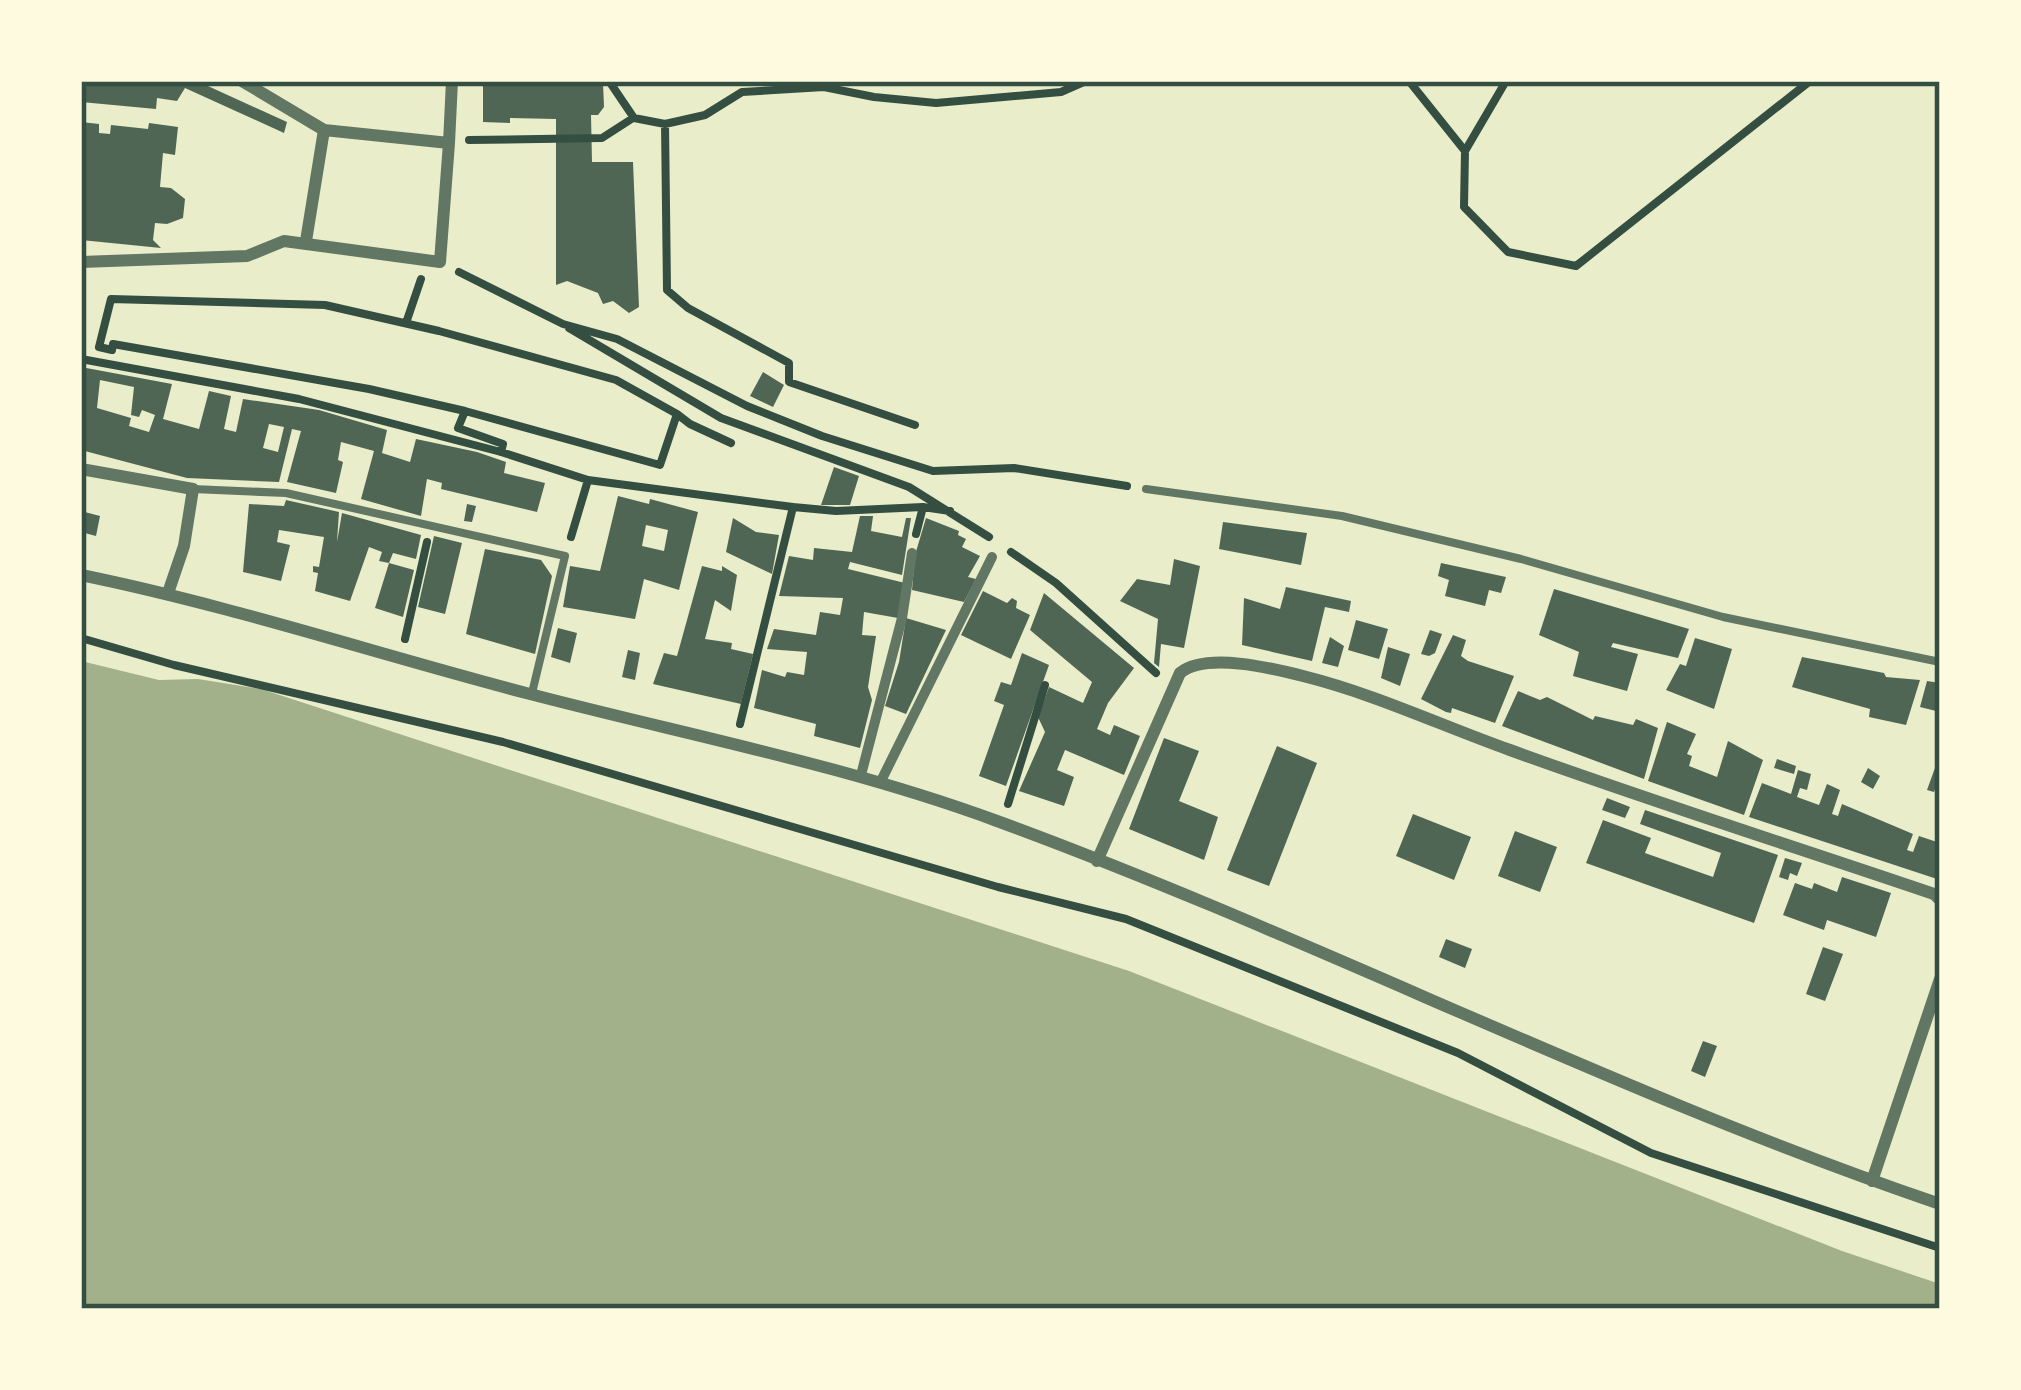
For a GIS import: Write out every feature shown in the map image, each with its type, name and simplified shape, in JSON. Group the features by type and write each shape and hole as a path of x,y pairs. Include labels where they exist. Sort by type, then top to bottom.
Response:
{"street":[{"path":"242,81 324,130 449,142"},
{"path":"81,262 247,256 284,241 434,262 452,81"},
{"path":"306,242 324,130"},
{"path":"81,470 193,489 184,547 169,592"},
{"path":"861,776 905,604 912,553"},
{"path":"881,781 992,557"},
{"path":"81,575 169,592 531,694 881,781 1002,823 1372,971 1760,1139 1940,1204"},
{"path":"1097,861 1172,688 1190,665 1206,661 1298,674 1382,698 1508,749 1912,886 1940,900"},
{"path":"1872,1181 1940,979"}],"lane":[{"path":"193,489 286,493 566,556 531,694"},
{"path":"1146,489 1342,516 1723,617 1940,662"}],"path":[{"path":"609,81 634,118"},
{"path":"449,142 602,138 634,118 665,124 705,115 742,86 824,84 874,98 936,103 1061,92 1086,81"},
{"path":"1408,81 1465,151"},
{"path":"1506,81 1465,151 1464,207 1508,252 1576,266 1810,81"},
{"path":"665,124 668,290 688,308 789,363 789,382 915,425"},
{"path":"406,323 434,262 563,324 611,357 722,418 909,487 1056,583 1172,688"},
{"path":"677,414 660,465 465,411 164,352 113,344 112,350 99,347 111,299 325,305 616,380 731,443"},
{"path":"563,324 617,339 747,406 822,436 933,471 1014,468 1146,489"},
{"path":"81,359 299,399 588,480 836,511 923,507 950,511"},
{"path":"465,411 458,428 503,444 501,452"},
{"path":"566,556 588,480"},
{"path":"735,742 793,507"},
{"path":"401,658 430,526"},
{"path":"992,557 1056,583"},
{"path":"81,638 173,665 503,742 998,887 1126,919 1458,1053 1651,1153 1940,1248"},
{"path":"1002,823 1045,685"}],"shaded area":[{"path":"81,661 159,680 198,679 261,689 1129,971 1842,1251 1940,1284 1940,1309 81,1309"}],"building":[{"path":"83,81 197,81 287,122 284,133 185,88 177,101 157,98 156,109 81,102"},
{"path":"483,81 603,83 604,107 598,115 591,115 592,162 633,162 639,307 629,313 613,301 603,304 598,293 567,281 556,285 556,119 483,122"},
{"path":"81,122 99,124 99,133 110,134 111,125 178,127 175,155 163,153 160,187 171,188 185,199 183,218 155,223 153,240 161,248 81,240"},
{"path":"81,367 172,384 163,419 199,429 209,391 231,396 224,429 236,432 243,399 319,410 387,430 382,453 410,462 416,439 477,452 506,462 504,473 545,483 537,512 441,489 442,483 427,479 421,516 361,499 374,451 341,442 338,460 343,462 336,493 287,482 301,431 292,429 279,482 187,478 81,450","holes":["100,380 134,387 131,415 139,417 142,410 155,415 149,432 129,426 131,418 97,408","269,424 284,427 278,452 263,448"]},
{"path":"763,372 784,385 773,407 750,396"},
{"path":"834,467 859,476 850,505 821,505"},
{"path":"618,496 698,512 679,590 644,579 635,619 563,607 570,566 600,571","holes":["646,525 668,530 664,551 642,546"]},
{"path":"286,500 339,512 337,542 342,513 421,535 416,559 393,553 389,563 379,561 382,552 369,547 350,601 315,591 318,573 313,566 319,567 324,537 279,530 277,542 290,545 281,581 243,572 249,504 284,506"},
{"path":"467,504 476,506 472,522 464,521"},
{"path":"81,511 100,516 96,536 81,532"},
{"path":"860,516 873,516 871,531 902,537 906,518 911,518 902,575 850,562 848,569 905,583 898,618 864,612 862,635 876,636 868,687 872,700 860,748 814,736 816,724 754,708 762,670 785,677 787,672 804,675 807,652 767,649 774,629 816,635 820,612 840,615 843,598 779,596 789,556 813,560 814,548 852,552"},
{"path":"733,518 756,532 779,535 772,574 726,552"},
{"path":"926,518 959,531 966,539 962,547 980,556 968,577 976,579 964,602 912,590 915,555"},
{"path":"1223,522 1307,533 1301,565 1219,549"},
{"path":"434,536 462,543 445,614 418,607"},
{"path":"485,549 541,560 552,576 535,654 466,634"},
{"path":"1174,559 1200,566 1184,648 1161,644 1159,667 1154,663 1158,619 1120,601 1137,579 1170,585"},
{"path":"389,563 414,570 403,617 375,608"},
{"path":"1441,563 1506,577 1501,593 1489,590 1485,606 1445,596 1449,580 1438,576"},
{"path":"702,566 722,571 722,566 737,575 731,611 715,600 705,639 732,643 731,649 753,654 741,704 653,684 664,653 677,656"},
{"path":"1286,587 1351,601 1349,612 1325,607 1312,661 1242,645 1244,598 1280,609"},
{"path":"1554,589 1689,629 1678,658 1613,643 1611,647 1638,654 1627,691 1573,676 1579,652 1539,635"},
{"path":"983,591 1007,603 1012,598 1016,608 1030,615 1011,659 961,635"},
{"path":"1044,593 1134,668 1108,703 1097,729 1110,735 1114,725 1140,736 1124,775 1065,750 1057,770 1074,777 1064,806 1019,791 1045,732 1038,717 1049,687 1083,703 1092,682 1030,630"},
{"path":"906,618 946,630 906,714 885,706"},
{"path":"1356,620 1388,629 1379,659 1348,650"},
{"path":"558,628 577,633 570,663 551,657"},
{"path":"1430,630 1442,634 1435,653 1429,656 1421,654"},
{"path":"1453,635 1466,640 1461,656 1468,661 1514,676 1495,723 1452,708 1451,713 1446,712 1421,699"},
{"path":"1330,637 1344,646 1338,667 1322,663"},
{"path":"1695,638 1732,649 1714,709 1666,690 1680,664 1686,666"},
{"path":"1388,647 1410,654 1400,686 1381,678"},
{"path":"628,650 640,653 635,680 622,677"},
{"path":"1022,653 1049,665 1006,786 979,776 1004,705 994,701 1001,682 1011,685"},
{"path":"1802,657 1920,680 1906,725 1869,717 1870,709 1792,687"},
{"path":"1927,681 1940,683 1940,712 1920,707"},
{"path":"1518,691 1540,700 1547,697 1593,720 1595,716 1633,725 1636,719 1658,728 1644,779 1502,726"},
{"path":"1667,722 1696,734 1687,754 1692,756 1689,766 1717,777 1728,741 1763,760 1744,815 1648,781"},
{"path":"1164,738 1199,751 1179,801 1218,817 1204,860 1129,829"},
{"path":"1277,746 1317,763 1269,886 1227,870"},
{"path":"1940,754 1940,785 1934,792 1927,790"},
{"path":"1777,759 1796,766 1794,774 1774,768"},
{"path":"1868,768 1880,776 1873,789 1861,782"},
{"path":"1798,770 1811,774 1807,790 1800,788 1797,797 1819,805 1827,784 1840,790 1832,814 1838,816 1842,804 1913,834 1907,850 1913,852 1919,836 1940,843 1940,880 1749,817 1762,783 1791,794"},
{"path":"1607,798 1630,807 1625,818 1602,810"},
{"path":"1645,810 1778,855 1754,923 1586,863 1603,820 1651,838 1645,853 1713,877 1721,853 1640,824"},
{"path":"1413,814 1471,837 1454,880 1396,856"},
{"path":"1515,831 1557,847 1540,892 1498,876"},
{"path":"1785,858 1802,863 1797,876 1790,873 1788,880 1779,877"},
{"path":"1842,877 1891,893 1876,937 1827,920 1824,930 1783,915 1795,883 1812,889 1814,883 1837,892"},
{"path":"1446,939 1472,949 1465,968 1439,957"},
{"path":"1823,947 1843,954 1825,1001 1806,994"},
{"path":"1703,1041 1717,1046 1705,1077 1691,1071"}]}
